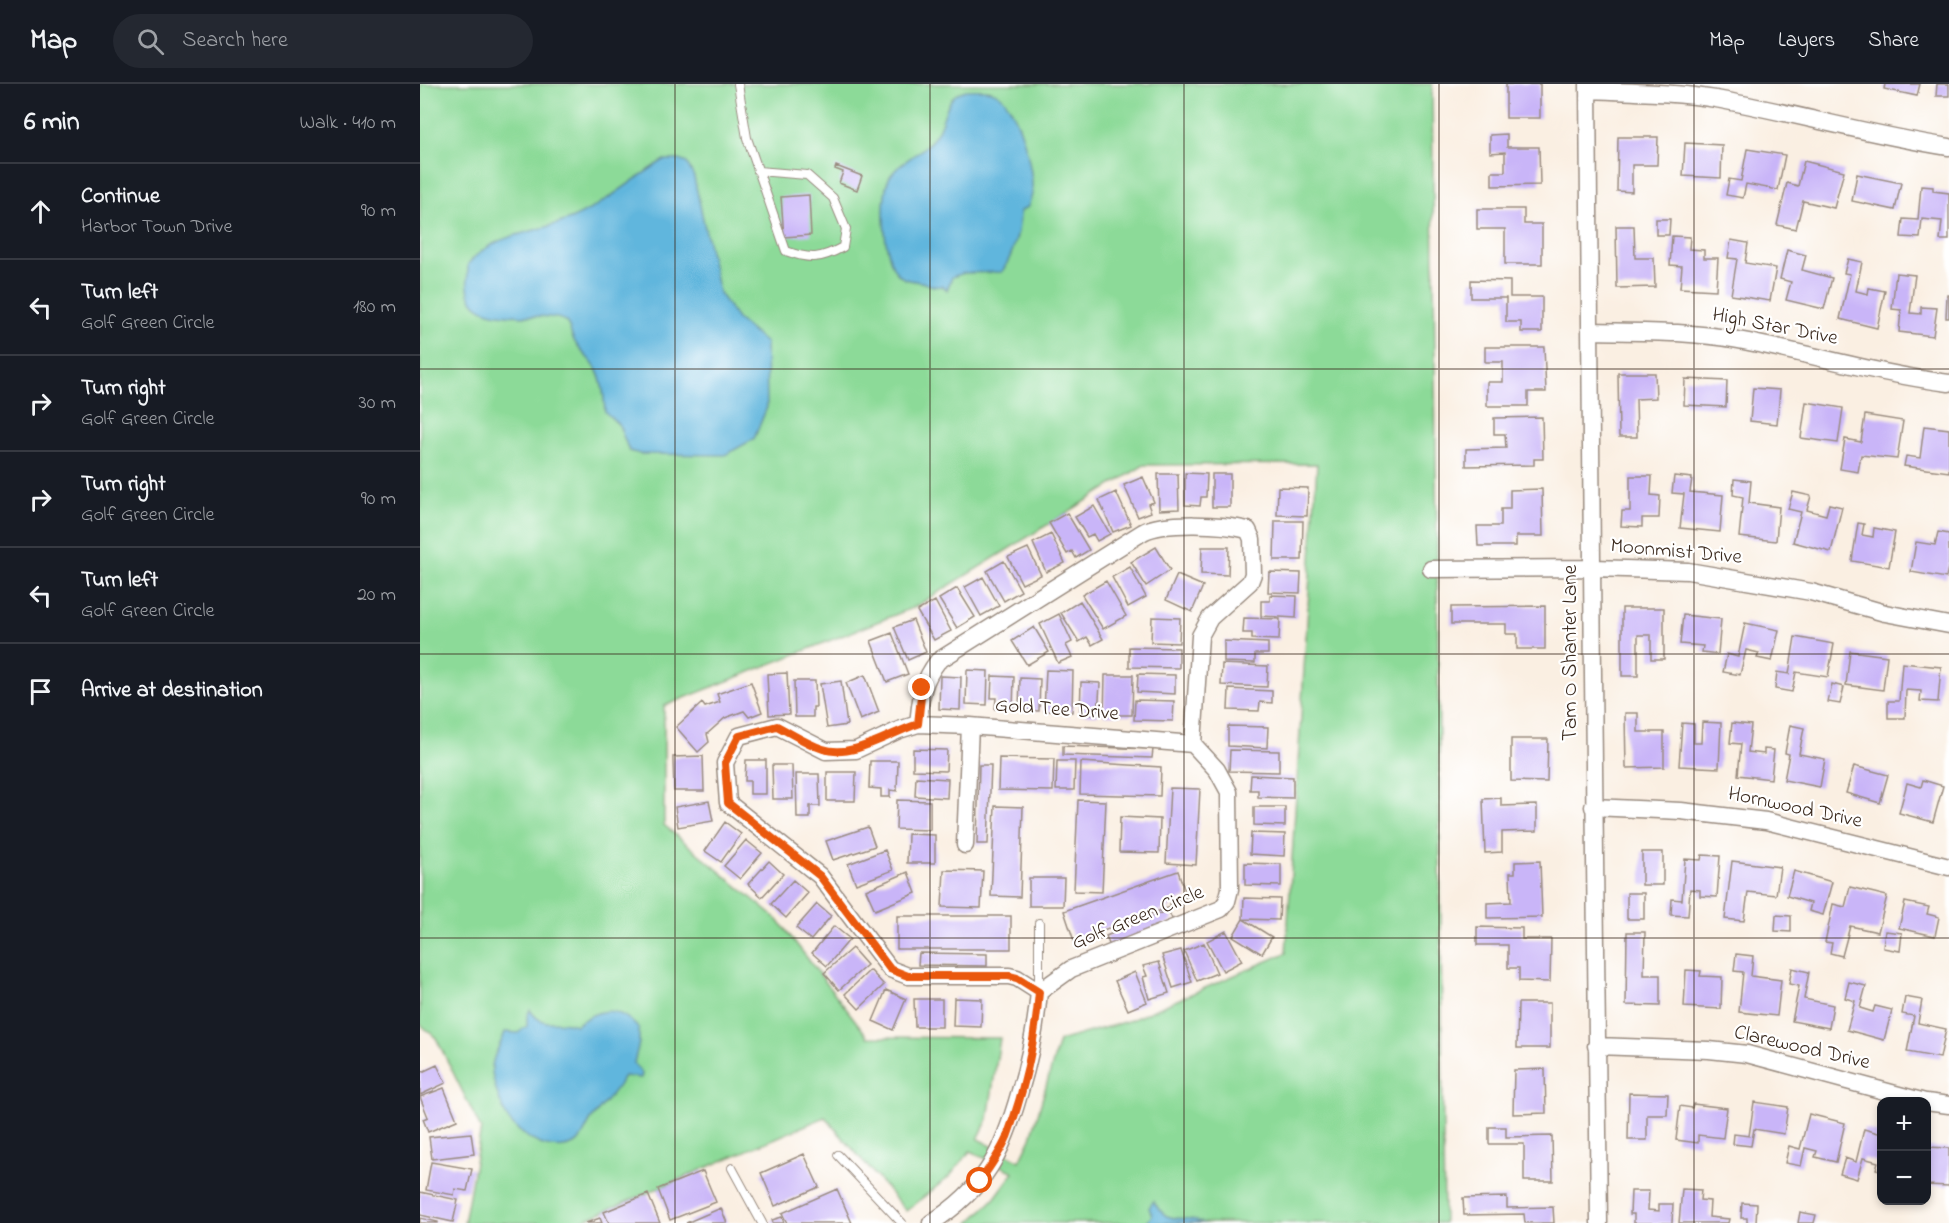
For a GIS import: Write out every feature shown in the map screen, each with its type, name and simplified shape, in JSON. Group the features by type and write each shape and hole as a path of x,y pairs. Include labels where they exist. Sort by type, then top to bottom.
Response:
{"street":[{"path":"1588,87 1715,99 1904,140 1949,147"},
{"name":"Tam O Shanter Lane","path":"1588,87 1594,568 1593,807 1599,1223"},
{"name":"High Star Drive","path":"1591,331 1686,333 1736,339 1906,377 1949,383"},
{"path":"931,1223 966,1197 980,1181 1006,1138 1036,1028 1039,992 1017,978 1009,976 908,976 890,969 820,876 728,803 725,763 739,736 777,726 826,750 856,750 899,730 918,724 922,688 928,674 938,661 1153,527 1232,526 1248,530 1252,539 1253,574 1244,589 1210,618 1200,636 1193,744"},
{"name":"Moonmist Drive","path":"1431,568 1594,568 1688,572 1811,592 1885,614 1949,625"},
{"name":"Gold Tee Drive","path":"918,724 1193,744"},
{"path":"965,845 970,726"},
{"name":"Golf Green Circle","path":"1039,992 1071,969 1221,909 1227,901 1230,889 1229,792 1217,770 1193,744"},
{"name":"Hornwood Drive","path":"1593,807 1681,811 1766,820 1949,867"},
{"name":"Clarewood Drive","path":"1596,1046 1709,1050 1747,1054 1906,1097"},
{"name":"Clarewood Drive","path":"1931,1103 1949,1105"}],"lane":[{"path":"738,84 747,138 758,171 786,251 801,257 823,258 843,247 846,230 833,198 807,175 758,171"},
{"path":"1039,923 1039,992"},
{"path":"838,1155 902,1223"},
{"path":"732,1168 762,1223"}],"green space":[{"path":"420,84 1432,84 1444,1223 969,1223 994,1199 1014,1172 970,1151 950,1176 906,1211 825,1117 577,1223 464,1223 481,1129 436,1038 420,1024","holes":["1317,464 1286,953 1131,1020 1059,1041 1031,1138 1020,1161 978,1139 988,1119 1000,1038 868,1037 778,920 664,825 664,706 915,607 1144,465"]}],"water":[{"path":"966,90 991,91 1006,101 1024,140 1032,195 1028,207 1020,211 1015,243 1002,272 964,273 952,277 947,290 942,286 905,279 897,273 888,254 884,224 885,195 891,175 930,142 939,129 950,102"},
{"path":"664,160 679,160 687,163 694,177 719,293 737,319 766,343 767,407 754,439 725,455 640,454 629,451 619,425 605,412 603,389 598,372 578,346 566,322 551,317 498,314 486,311 476,305 469,293 468,264 479,253 504,239 559,223 585,212"},
{"path":"530,1010 545,1022 576,1025 601,1012 616,1012 639,1029 639,1043 634,1063 642,1074 641,1078 624,1076 591,1120 581,1139 567,1146 549,1147 518,1130 505,1113 494,1083 493,1061 505,1032 518,1033 527,1026 527,1016"},
{"path":"1153,1201 1163,1214 1203,1223 1147,1223 1152,1215 1149,1208"}],"building":[{"path":"1506,84 1540,84 1540,118 1506,118"},
{"path":"1885,84 1920,84 1917,96 1884,89"},
{"path":"1937,84 1949,84 1949,96 1936,96"},
{"path":"1507,134 1507,147 1539,147 1540,185 1492,186 1492,172 1505,172 1505,152 1490,153 1490,135"},
{"path":"1618,137 1658,137 1657,165 1632,165 1632,192 1617,191"},
{"path":"1685,143 1722,145 1721,178 1683,176"},
{"path":"1747,149 1785,155 1778,190 1746,184 1743,198 1726,195 1729,179 1741,181"},
{"path":"1804,161 1844,171 1834,208 1803,201 1796,229 1777,225 1787,183 1798,186"},
{"path":"836,166 862,176 857,190 839,183 843,172 835,169"},
{"path":"1857,174 1901,183 1895,210 1852,201"},
{"path":"1921,186 1933,187 1933,191 1949,193 1949,240 1940,240 1942,221 1922,219 1920,238 1901,237 1903,219 1918,220"},
{"path":"809,195 811,235 784,237 781,197"},
{"path":"1477,209 1524,209 1524,224 1542,224 1542,264 1505,264 1505,229 1477,229"},
{"path":"1656,219 1670,219 1669,235 1656,235"},
{"path":"1616,226 1634,226 1635,258 1654,258 1655,287 1617,288"},
{"path":"1672,236 1690,237 1689,249 1704,250 1704,258 1718,258 1716,290 1680,288 1682,266 1670,265"},
{"path":"1731,240 1748,243 1745,263 1776,268 1770,301 1731,295 1737,259 1728,258"},
{"path":"1787,250 1806,255 1802,270 1832,278 1824,309 1786,300 1791,282 1780,279"},
{"path":"1848,259 1862,262 1856,291 1868,294 1869,288 1885,291 1877,328 1840,319 1850,274 1844,273"},
{"path":"1896,273 1915,275 1910,313 1921,314 1921,307 1937,308 1933,336 1899,332 1901,310 1892,309"},
{"path":"1471,280 1510,281 1510,297 1542,297 1542,332 1521,332 1521,322 1506,322 1506,298 1471,298"},
{"path":"1947,295 1949,295 1949,318 1946,318"},
{"path":"1485,347 1544,347 1546,392 1528,392 1528,406 1487,406 1487,382 1503,382 1503,362 1485,362"},
{"path":"1618,373 1655,373 1656,398 1636,399 1637,437 1619,437"},
{"path":"1685,379 1727,381 1726,407 1684,405"},
{"path":"1753,388 1780,390 1777,424 1750,421"},
{"path":"1806,402 1843,408 1838,443 1801,438"},
{"path":"1865,415 1903,421 1897,459 1861,455 1858,472 1840,469 1845,439 1861,442"},
{"path":"1542,417 1543,459 1534,459 1534,465 1466,466 1466,449 1506,448 1505,434 1494,434 1494,418"},
{"path":"1924,426 1949,429 1949,472 1904,466 1906,456 1920,458"},
{"path":"1185,473 1207,474 1206,497 1201,497 1200,506 1185,505"},
{"path":"1158,474 1178,474 1179,509 1159,510"},
{"path":"1212,474 1230,474 1230,507 1212,507"},
{"path":"1630,476 1652,476 1651,495 1660,496 1659,518 1642,518 1642,527 1621,526 1622,511 1630,511"},
{"path":"1674,476 1692,478 1690,492 1723,495 1720,532 1680,528 1684,494 1672,493"},
{"path":"1143,477 1154,502 1148,504 1151,512 1138,517 1124,485"},
{"path":"1734,479 1751,481 1749,503 1779,507 1776,541 1739,537 1743,497 1733,495"},
{"path":"1278,487 1308,488 1307,516 1277,515"},
{"path":"1542,489 1543,536 1516,536 1516,546 1478,546 1477,526 1501,526 1501,509 1510,509 1510,490"},
{"path":"1116,492 1131,525 1113,532 1099,500"},
{"path":"1793,492 1811,496 1807,510 1826,515 1829,504 1842,507 1831,552 1793,542 1801,512 1788,509"},
{"path":"1094,506 1110,534 1097,541 1093,534 1087,537 1075,517"},
{"path":"1067,513 1089,550 1076,558 1072,551 1067,554 1049,523"},
{"path":"1275,521 1303,521 1302,560 1274,560"},
{"path":"1858,523 1864,524 1862,535 1873,537 1874,528 1895,532 1889,567 1852,561"},
{"path":"1938,532 1949,534 1949,563 1946,578 1911,572 1916,542 1935,545"},
{"path":"1051,534 1065,563 1046,572 1033,543"},
{"path":"1156,547 1170,570 1146,586 1131,562"},
{"path":"1202,547 1229,547 1228,575 1201,574"},
{"path":"1028,548 1041,575 1022,584 1008,557"},
{"path":"1004,561 1021,591 1004,601 987,571"},
{"path":"1130,567 1146,597 1128,607 1112,577"},
{"path":"1269,572 1301,573 1300,593 1268,592"},
{"path":"1177,575 1203,586 1192,612 1166,600"},
{"path":"983,577 999,606 981,616 965,587"},
{"path":"1106,581 1126,616 1103,629 1082,595"},
{"path":"957,588 975,617 957,628 939,599"},
{"path":"1270,595 1297,596 1296,618 1261,616 1261,601 1270,601"},
{"path":"935,601 951,631 934,640 917,611"},
{"path":"1080,601 1103,639 1092,645 1087,637 1079,642 1061,613"},
{"path":"1545,606 1545,649 1517,649 1517,634 1506,634 1506,624 1451,624 1451,607"},
{"path":"1622,608 1664,608 1664,659 1651,659 1651,635 1638,635 1638,676 1622,676"},
{"path":"1059,614 1072,642 1066,645 1072,657 1058,663 1040,624"},
{"path":"1683,615 1721,619 1718,654 1702,652 1703,646 1680,644"},
{"path":"1152,617 1180,618 1179,643 1151,642"},
{"path":"1244,618 1280,619 1279,640 1252,639 1252,633 1243,633"},
{"path":"913,620 926,652 908,660 894,627"},
{"path":"1745,623 1779,630 1772,661 1757,658 1759,653 1746,650 1740,675 1723,672 1727,654 1738,657"},
{"path":"1034,627 1049,652 1027,665 1012,641"},
{"path":"892,633 908,674 887,682 871,641"},
{"path":"1795,637 1834,644 1828,677 1796,672 1792,692 1775,689 1777,672 1789,674"},
{"path":"1224,641 1268,643 1268,654 1255,654 1255,663 1224,662"},
{"path":"1129,647 1179,648 1179,668 1129,667"},
{"path":"1850,651 1887,656 1883,690 1846,685"},
{"path":"1902,663 1941,667 1938,702 1920,701 1921,691 1906,690 1905,718 1888,718 1888,701 1899,701"},
{"path":"1222,664 1268,666 1267,687 1221,685"},
{"path":"967,670 988,671 987,705 966,704"},
{"path":"1046,670 1073,671 1072,712 1044,711"},
{"path":"787,673 789,714 769,715 767,674"},
{"path":"1138,674 1175,675 1175,694 1137,692"},
{"path":"865,675 879,712 860,720 846,683"},
{"path":"1105,675 1133,675 1132,715 1104,715"},
{"path":"940,676 961,677 960,710 939,709"},
{"path":"992,676 1014,677 1013,710 995,709 996,698 991,698"},
{"path":"1020,678 1040,679 1039,711 1019,710"},
{"path":"794,681 815,681 816,707 813,707 813,717 795,717"},
{"path":"841,681 847,725 827,728 820,684"},
{"path":"751,682 762,712 749,717 744,711 725,718 707,734 709,742 698,752 676,727 702,703 705,707 720,702 717,694"},
{"path":"1081,682 1100,683 1098,715 1080,714"},
{"path":"1832,684 1844,687 1840,704 1828,702"},
{"path":"1229,689 1272,691 1272,703 1260,702 1259,711 1228,710"},
{"path":"1135,700 1174,701 1173,721 1134,720"},
{"path":"1625,713 1638,713 1638,732 1664,732 1664,767 1626,768"},
{"path":"1702,722 1721,723 1719,768 1679,766 1682,723 1694,724 1694,743 1701,743"},
{"path":"1732,723 1751,725 1748,752 1764,754 1764,749 1774,750 1771,779 1738,775 1741,744 1730,743"},
{"path":"1790,725 1804,728 1799,754 1825,759 1820,787 1784,780 1789,754 1785,753"},
{"path":"1228,726 1268,727 1267,748 1228,746"},
{"path":"1511,739 1548,739 1547,782 1511,781"},
{"path":"1063,746 1153,749 1152,758 1063,755"},
{"path":"913,749 947,750 946,771 913,770"},
{"path":"1230,750 1279,751 1279,772 1229,771"},
{"path":"703,756 704,791 674,791 673,757"},
{"path":"999,758 1054,759 1053,791 998,790"},
{"path":"746,760 766,760 766,794 750,794 750,781 745,781"},
{"path":"870,761 898,761 897,791 890,790 890,797 881,797 881,789 869,788"},
{"path":"1057,761 1075,761 1074,790 1056,790"},
{"path":"1081,762 1161,767 1160,796 1080,794"},
{"path":"772,765 792,765 793,799 773,799"},
{"path":"979,765 991,765 988,844 977,844"},
{"path":"1854,766 1888,775 1880,803 1846,793"},
{"path":"827,772 856,772 855,801 827,801"},
{"path":"796,774 819,774 820,806 810,806 810,818 797,818"},
{"path":"1251,775 1293,777 1293,798 1258,797 1258,790 1250,790"},
{"path":"916,777 948,779 947,798 915,796"},
{"path":"1923,780 1943,786 1933,822 1899,813 1907,783 1921,787"},
{"path":"1170,788 1200,789 1196,865 1166,863"},
{"path":"1501,798 1501,806 1537,805 1537,831 1502,832 1502,852 1485,853 1483,799"},
{"path":"897,800 930,801 930,830 896,829"},
{"path":"1078,800 1106,801 1102,892 1074,891"},
{"path":"709,801 713,821 678,827 675,807"},
{"path":"995,806 1023,807 1020,897 991,896"},
{"path":"1254,807 1285,807 1285,826 1254,825"},
{"path":"1120,817 1160,819 1159,853 1119,852"},
{"path":"725,822 741,834 721,862 705,851"},
{"path":"868,827 875,846 833,860 826,841"},
{"path":"1251,833 1285,834 1284,856 1250,854"},
{"path":"908,834 935,835 935,863 907,863"},
{"path":"746,840 762,853 740,879 724,866"},
{"path":"885,850 893,870 856,884 848,864"},
{"path":"1642,852 1663,852 1663,885 1642,885"},
{"path":"1702,855 1720,856 1717,897 1700,896 1700,890 1690,889 1688,916 1671,915 1672,899 1682,900 1685,859 1701,860"},
{"path":"769,861 783,874 762,897 748,884"},
{"path":"1540,861 1542,917 1487,918 1487,903 1511,902 1510,873 1515,873 1515,862"},
{"path":"1732,861 1780,867 1776,895 1748,892 1744,921 1725,919"},
{"path":"1245,863 1281,864 1281,886 1245,885"},
{"path":"944,870 983,871 981,908 942,907"},
{"path":"1178,871 1187,897 1170,904 1171,907 1091,934 1092,938 1075,944 1064,911"},
{"path":"1794,871 1832,882 1823,915 1809,911 1811,903 1787,896"},
{"path":"908,872 916,893 875,910 866,890"},
{"path":"1029,878 1064,878 1063,906 1029,906"},
{"path":"793,880 808,893 786,918 771,904"},
{"path":"1850,887 1887,896 1878,932 1850,926 1842,956 1830,953 1832,943 1825,942 1833,904 1845,907"},
{"path":"1627,893 1644,893 1644,919 1627,919"},
{"path":"1244,898 1280,899 1279,920 1243,919"},
{"path":"1905,902 1929,907 1927,914 1939,917 1935,936 1899,928"},
{"path":"817,904 831,916 811,940 796,928"},
{"path":"1168,910 1173,921 1110,947 1106,936"},
{"path":"1776,915 1791,916 1791,932 1775,931"},
{"path":"897,916 1011,916 1011,949 897,949"},
{"path":"1243,919 1272,937 1262,954 1233,936"},
{"path":"834,926 850,939 827,966 812,953"},
{"path":"1477,927 1522,928 1522,939 1551,939 1550,982 1519,981 1519,968 1508,968 1508,945 1477,945"},
{"path":"1226,931 1242,961 1223,971 1207,941"},
{"path":"1885,931 1902,933 1900,951 1883,948"},
{"path":"1627,932 1645,932 1644,975 1660,975 1660,1006 1626,1005"},
{"path":"1204,943 1217,973 1197,981 1184,951"},
{"path":"852,948 867,965 839,990 824,973"},
{"path":"1181,950 1192,982 1173,988 1162,955"},
{"path":"919,953 987,954 987,966 918,965"},
{"path":"1736,954 1753,956 1751,976 1781,980 1777,1016 1739,1012 1743,972 1734,971"},
{"path":"1159,962 1169,993 1149,999 1143,977 1147,976 1143,966"},
{"path":"1792,968 1809,972 1804,999 1833,1005 1829,1028 1792,1021 1799,986 1789,984"},
{"path":"870,970 884,985 859,1009 845,994"},
{"path":"1686,970 1701,971 1700,976 1722,977 1721,1009 1684,1007"},
{"path":"1135,972 1147,1002 1128,1010 1115,981"},
{"path":"1849,982 1866,986 1860,1008 1873,1012 1875,1006 1892,1010 1884,1040 1847,1030 1855,1001 1845,998"},
{"path":"886,990 906,999 893,1030 873,1021"},
{"path":"1905,997 1922,1000 1918,1023 1946,1029 1940,1058 1907,1052 1914,1016 1902,1014"},
{"path":"954,998 982,999 981,1027 953,1026"},
{"path":"914,999 942,999 942,1027 915,1027"},
{"path":"1518,1003 1550,1003 1550,1048 1517,1048"},
{"path":"437,1065 446,1083 420,1095 420,1073"},
{"path":"1545,1069 1546,1113 1513,1114 1514,1070"},
{"path":"444,1088 457,1120 428,1132 423,1119 428,1117 420,1097"},
{"path":"1629,1093 1668,1094 1667,1115 1647,1115 1647,1140 1628,1140"},
{"path":"1754,1102 1788,1107 1784,1134 1754,1129 1751,1146 1733,1144 1734,1134 1749,1136"},
{"path":"1693,1104 1727,1108 1723,1138 1698,1135 1698,1143 1676,1140 1680,1106 1692,1108"},
{"path":"1809,1114 1845,1123 1836,1162 1815,1157 1817,1151 1805,1148 1801,1166 1785,1163 1789,1146 1800,1149"},
{"path":"1489,1127 1506,1127 1506,1137 1552,1136 1553,1181 1524,1181 1524,1144 1489,1144"},
{"path":"1864,1129 1877,1133 1877,1162 1863,1158 1857,1179 1840,1174 1845,1158 1856,1162"},
{"path":"471,1133 474,1154 432,1159 429,1137"},
{"path":"1931,1147 1949,1148 1949,1186 1931,1185"},
{"path":"804,1154 819,1187 775,1206 761,1173"},
{"path":"431,1162 472,1169 467,1191 455,1189 454,1195 426,1190"},
{"path":"703,1171 716,1202 670,1220 658,1189"},
{"path":"837,1189 852,1223 787,1223 782,1213"},
{"path":"1682,1189 1701,1190 1700,1200 1710,1201 1709,1217 1729,1219 1728,1223 1679,1223"},
{"path":"1631,1191 1649,1191 1648,1210 1659,1211 1659,1204 1673,1204 1672,1223 1634,1223 1634,1214 1630,1214"},
{"path":"420,1192 458,1200 453,1222 420,1215"},
{"path":"648,1194 660,1223 609,1223 604,1212"},
{"path":"1507,1197 1507,1208 1553,1207 1554,1223 1525,1223 1524,1214 1464,1215 1463,1198"},
{"path":"1742,1203 1757,1204 1756,1223 1747,1223 1747,1218 1741,1218"},
{"path":"721,1208 727,1223 686,1223"},
{"path":"1800,1212 1816,1215 1814,1223 1798,1223"},
{"path":"782,1217 784,1223 773,1223 772,1220"},
{"path":"420,1218 438,1222 438,1223 420,1223"},
{"path":"600,1218 602,1223 586,1223"}],"route":[{"path":"922,688 918,724 899,730 856,750 826,750 777,726 739,736 725,763 728,803 820,876 890,969 908,976 1009,976 1017,978 1039,992 1036,1028 1013,1116 996,1158 980,1181"}]}
